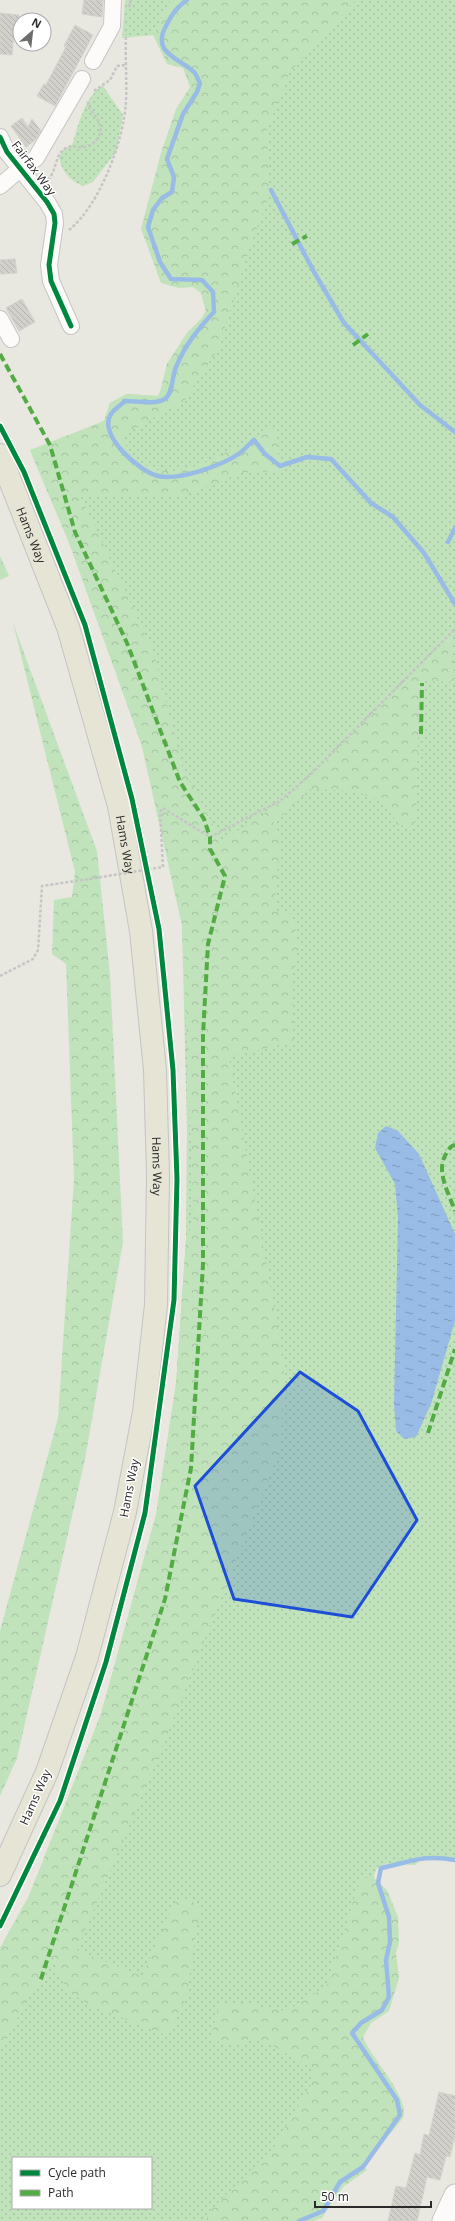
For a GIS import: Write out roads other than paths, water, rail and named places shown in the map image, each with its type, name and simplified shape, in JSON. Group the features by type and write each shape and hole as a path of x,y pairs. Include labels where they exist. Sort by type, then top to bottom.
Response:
{"highway":[{"name":"Hams Way","path":"0,455 68,627 119,806 141,931 155,1070 158,1176 156,1305 144,1412 125,1512 87,1657 47,1772 0,1875"}],"street":[{"path":"93,61 112,26 113,0"},
{"path":"0,186 21,168 36,158 82,79"},
{"name":"Fairfax Way","path":"0,137 7,152 21,168 54,214 55,223 50,265 51,281 70,326"},
{"path":"0,319 11,339"},
{"path":"443,2221 455,2195"}],"water":[{"path":"386,1126 397,1130 419,1154 455,1234 455,1321 431,1404 416,1437 404,1439 396,1431 394,1403 398,1218 395,1184 375,1148 378,1133"}],"waterway":[{"path":"187,0 170,18 162,35 162,43 164,49 169,54 194,72 200,83 197,92 183,114 167,159 174,177 172,192 162,198 153,210 148,227 160,262 171,279 202,280 213,292 214,312 197,331 183,352 176,367 168,396 165,399 156,402 125,401 111,414 108,423 110,432 122,451 141,468 158,476 177,476 212,467 240,453 254,440 265,454 280,466 307,457 331,459 371,503 393,517 424,553 455,604"},
{"path":"271,190 314,272 344,323 420,405 455,432"},
{"path":"448,542 455,528"},
{"path":"299,2221 323,2211 340,2182 363,2167 400,2115 397,2100 352,2033 361,2023 382,2010 389,1997 386,1960 390,1942 389,1917 378,1883 381,1868 425,1858 444,1858 455,1860"}]}
